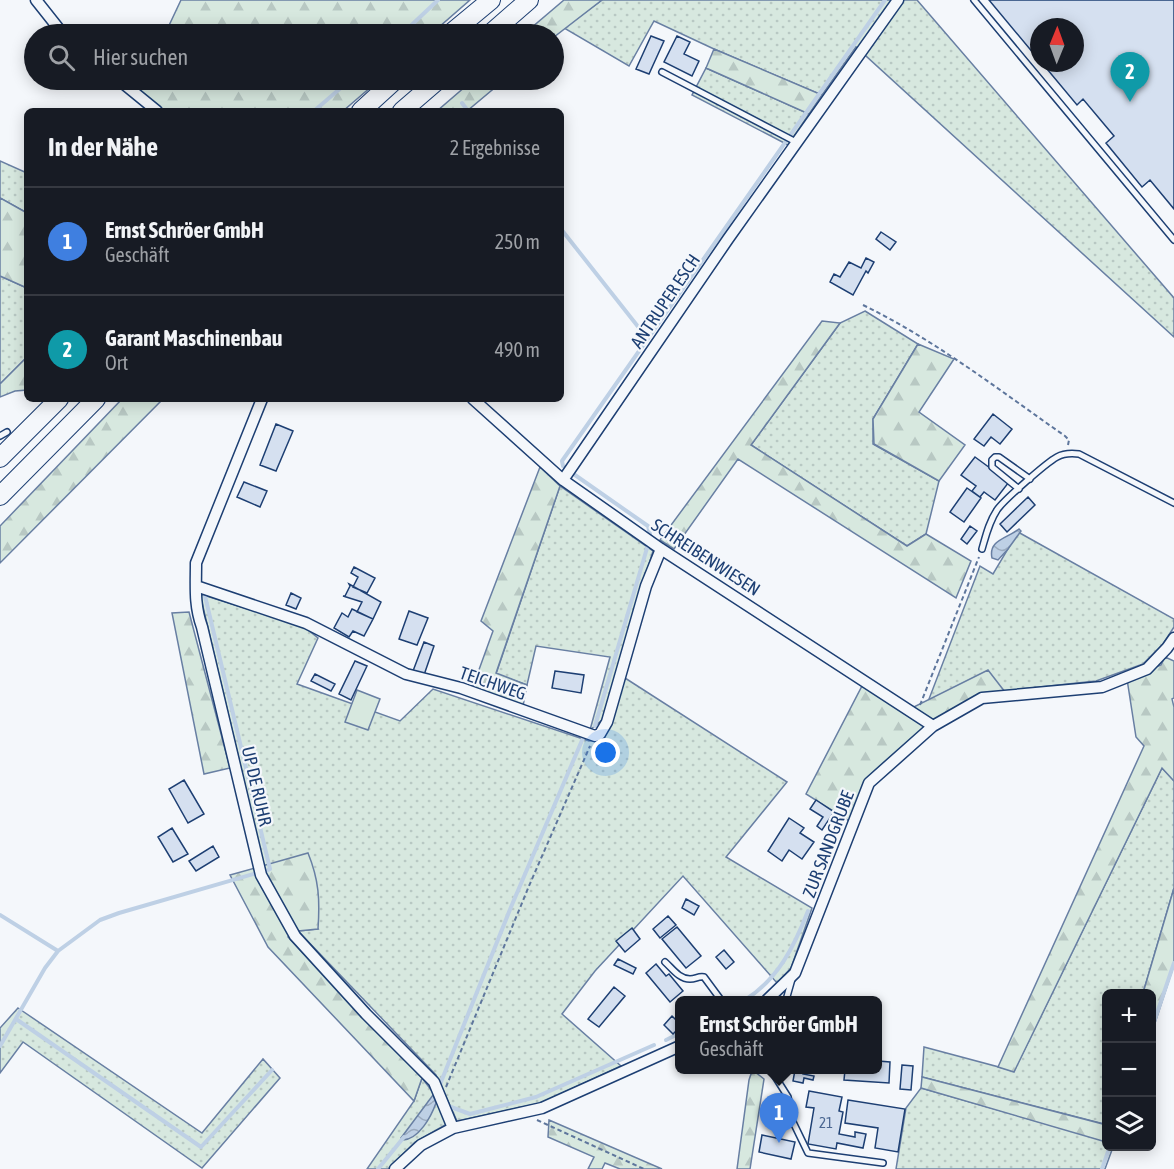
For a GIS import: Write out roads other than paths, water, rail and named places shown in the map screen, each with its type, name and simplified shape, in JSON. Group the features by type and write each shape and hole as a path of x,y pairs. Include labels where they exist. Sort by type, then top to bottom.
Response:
{"highway":[{"path":"462,24 491,0"},
{"path":"501,24 529,0"},
{"path":"364,108 384,90"},
{"path":"405,108 426,90"},
{"path":"4,434 50,402"},
{"path":"0,458 56,402"},
{"path":"0,495 93,402"}],"street":[{"path":"36,0 55,24"},
{"name":"ANTRUPER ESCH","path":"563,480 796,142 898,0"},
{"path":"132,90 154,108"},
{"name":"UP DE RUHR","path":"261,402 196,563 196,609 261,875 295,936 366,1014 434,1082 453,1128"},
{"name":"SCHREIBENWIESEN","path":"476,402 563,480 661,549 933,726"},
{"name":"TEICHWEG","path":"196,586 306,623 406,674 461,688 595,736 600,734 607,722 646,586 661,549"},
{"name":"ZUR SANDGRUBE","path":"772,996 793,975 811,934 868,783 933,726 982,698 1102,687 1147,669 1174,638"},
{"path":"395,1169 421,1145 453,1128 542,1108 675,1048"}],"lane":[{"path":"974,0 1174,240"},
{"path":"662,72 796,142"},
{"path":"982,549 988,526 999,507 1043,466 1069,453 1079,454 1174,503"},
{"path":"1019,489 992,467 992,460 999,457 1030,480"},
{"path":"665,962 679,976 704,977 718,996"},
{"path":"787,996 793,975"},
{"path":"774,1074 788,1097 793,1122 808,1154 883,1163"}],"water":[{"path":"1019,529 1021,531 998,560 992,558 993,547 996,543"},
{"path":"433,1095 436,1103 428,1121 414,1136 403,1140 401,1138"}],"waterway":[{"path":"413,24 438,0"},
{"path":"563,466 562,461 885,0"},
{"path":"317,108 338,90"},
{"path":"462,103 466,108"},
{"path":"564,233 647,338"},
{"path":"575,475 648,526 650,534"},
{"path":"595,726 647,548"},
{"path":"205,596 270,869 266,871"},
{"path":"439,1087 511,907 583,738"},
{"path":"0,1046 45,968 58,951 100,920 257,873"},
{"path":"751,996 767,982 784,961 808,911"},
{"path":"0,915 58,951"},
{"path":"1156,1016 1174,963"},
{"path":"16,1019 201,1147 272,1070"},
{"path":"666,1040 675,1036"},
{"path":"451,1107 470,1114 536,1097 654,1045"},
{"path":"378,1169 404,1137"},
{"path":"1102,1169 1108,1151"}],"place":[{"name":"Garant Maschinenbau","path":"1130,102"},
{"name":"Ernst Schröer GmbH","path":"779,1143"}]}
